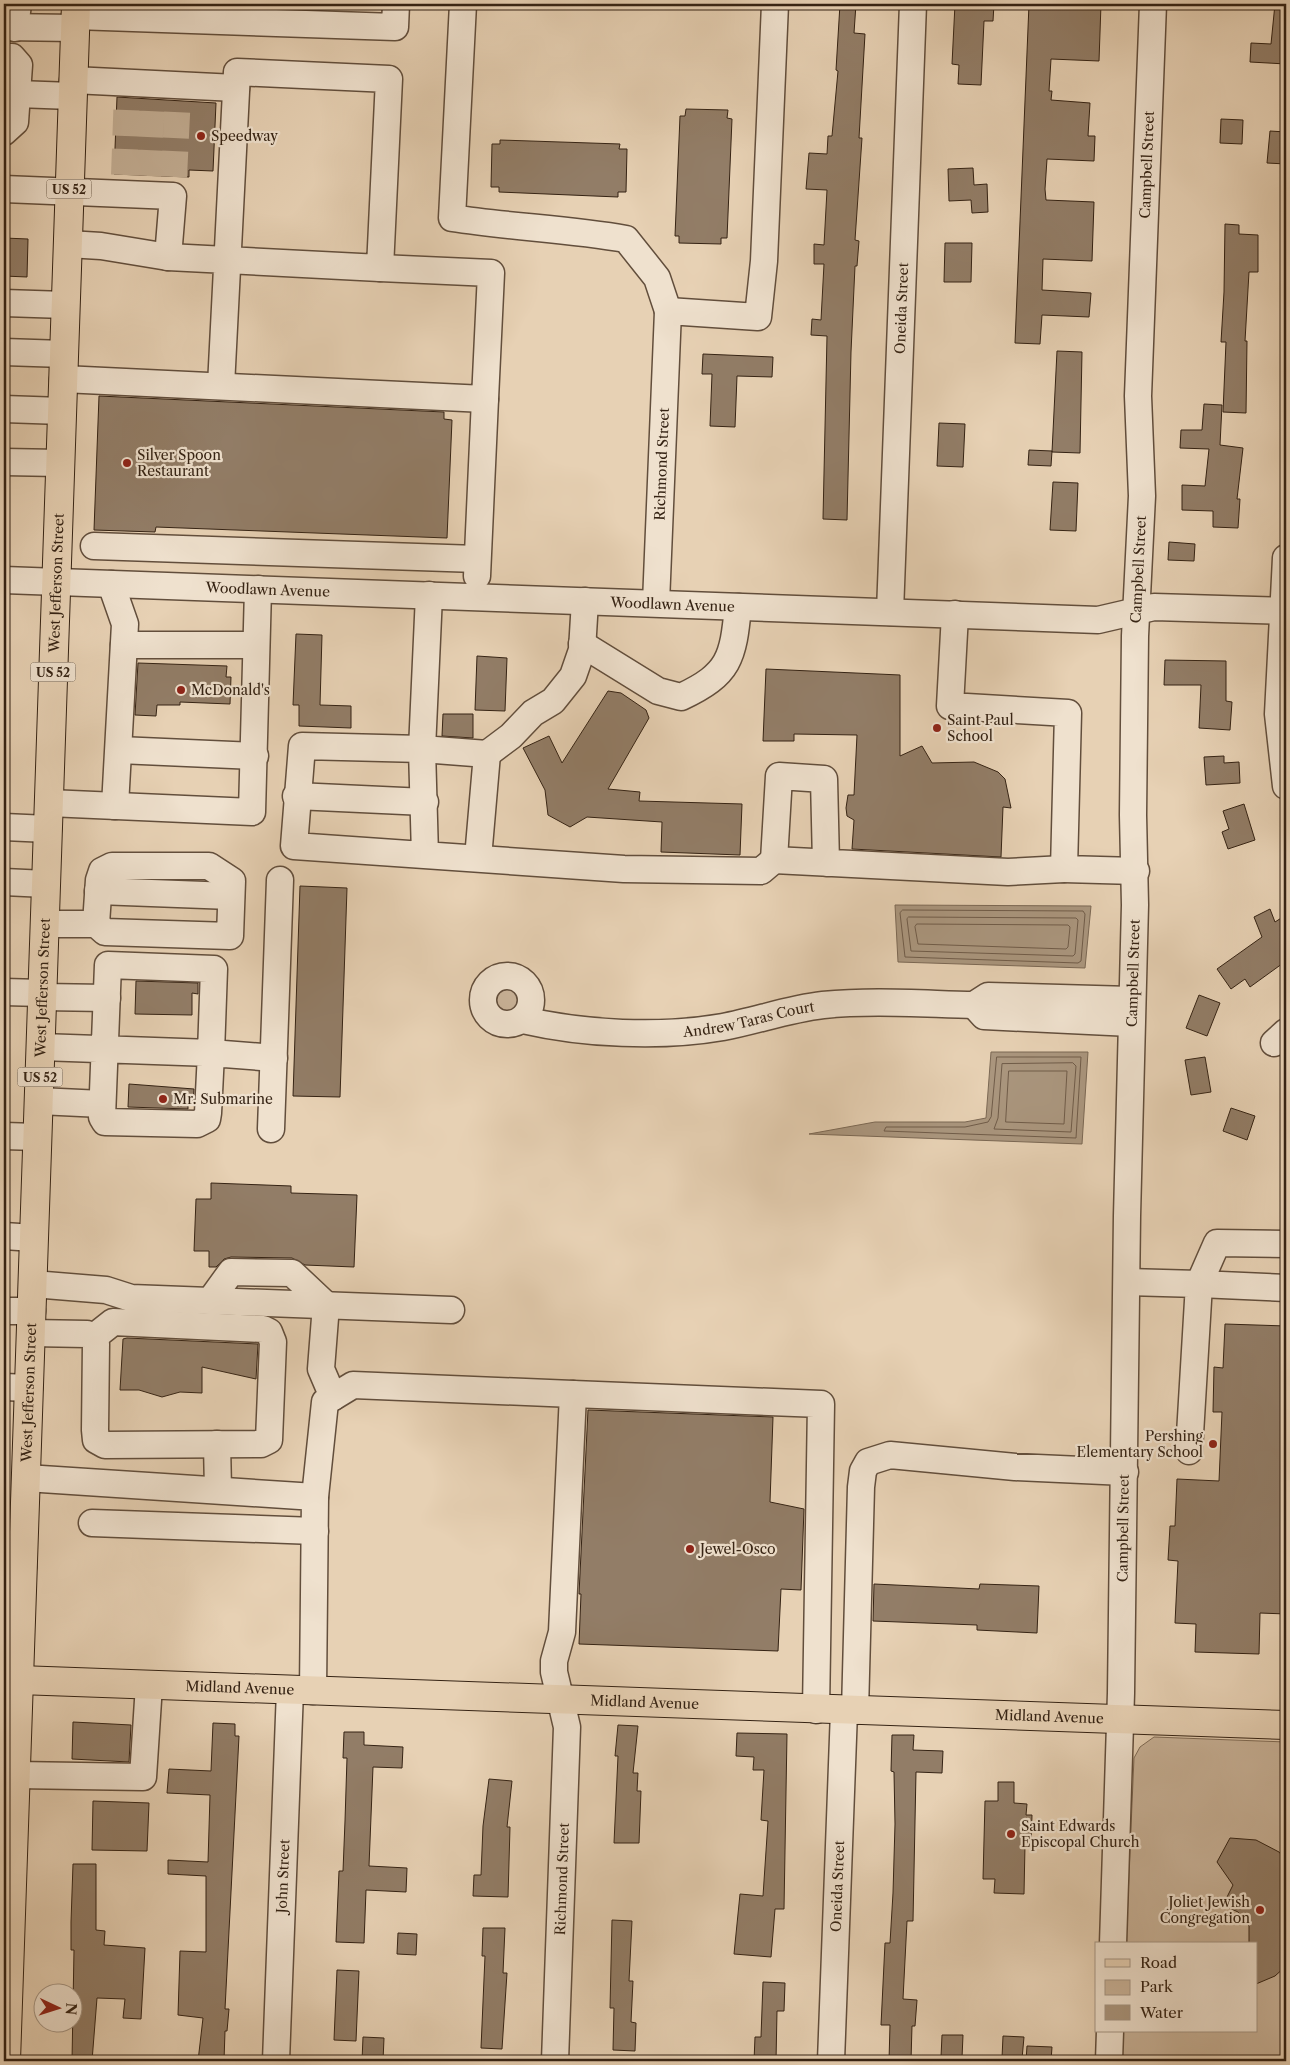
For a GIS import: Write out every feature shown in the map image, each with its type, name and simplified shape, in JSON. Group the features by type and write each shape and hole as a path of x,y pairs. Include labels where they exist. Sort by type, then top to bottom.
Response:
{"main road":[{"name":"West Jefferson Street","path":"6,2061 8,1865 12,1779 13,1566 26,1478 16,1388 31,1322 33,1284 75,16"},
{"name":"Midland Avenue","path":"11,1680 816,1710 1286,1725"}],"street":[{"path":"12,20 145,11 190,12 395,27 396,4"},
{"path":"463,4 452,218 506,226 574,230 626,239 657,278 667,319 758,317 764,261 775,4"},
{"name":"Oneida Street","path":"890,612 913,4"},
{"name":"Campbell Street","path":"1113,1942 1120,1719 1131,1011 1136,871 1133,805 1136,611 1142,496 1138,396 1152,4"},
{"path":"4,57 12,57 20,65 16,122 4,132"},
{"path":"221,386 237,72 389,80 380,268"},
{"path":"17,94 73,88 178,90 236,88"},
{"path":"4,189 69,190 135,185 173,186 168,257"},
{"path":"68,244 120,248 168,257 491,273 476,597"},
{"path":"4,303 65,305"},
{"name":"Richmond Street","path":"656,603 667,319"},
{"path":"4,352 63,367 221,386 485,399"},
{"path":"4,410 62,410"},
{"path":"4,462 60,463"},
{"path":"94,546 477,560"},
{"path":"115,806 124,634 132,547"},
{"path":"1286,558 1286,611 1278,714 1286,786"},
{"name":"Woodlawn Avenue","path":"4,580 1098,620 1154,606 1286,611"},
{"path":"4,827 48,816 115,806 252,812 258,590"},
{"path":"425,855 422,749 429,595"},
{"path":"585,601 582,644 573,676 553,701 533,713 511,736 487,754 422,749 302,746 296,796 294,846 604,868 761,871 774,860 1008,872 1064,869 1136,871"},
{"path":"582,644 658,691 681,697 706,685 724,667 734,642 738,607"},
{"path":"955,614 950,706 1068,713 1064,869"},
{"path":"124,634 256,645"},
{"path":"119,750 255,756"},
{"path":"478,858 487,754"},
{"path":"774,860 779,776 824,779 826,863"},
{"path":"296,796 425,802"},
{"path":"271,1129 280,880"},
{"path":"4,882 46,884"},
{"path":"45,924 96,924 105,932 230,936 232,896 98,891 96,924"},
{"path":"108,965 214,969 207,1119 197,1124 105,1122 102,1117 102,1104 107,998 108,965"},
{"path":"4,992 107,998"},
{"name":"Andrew Taras Court","path":"523,1020 554,1027 662,1032 724,1026 780,1012 825,1005 974,1005 988,996 1131,1011"},
{"path":"41,1048 274,1058"},
{"path":"39,1101 102,1104"},
{"path":"4,1136 37,1137"},
{"path":"4,1236 34,1238"},
{"path":"1189,1451 1199,1284 1217,1242 1286,1244"},
{"path":"1127,1282 1286,1288"},
{"path":"33,1284 106,1290 131,1298 451,1310"},
{"path":"326,1305 321,1369 333,1397 354,1385 821,1404 816,1710"},
{"path":"4,1311 31,1322 94,1337"},
{"path":"113,1322 263,1329 269,1332 273,1342 269,1440 261,1444 105,1445 96,1440 94,1337 113,1322"},
{"name":"Richmond Street","path":"555,2061 567,1727 559,1699 554,1661 562,1632 573,1394"},
{"name":"John Street","path":"276,2061 315,1531 315,1497 324,1402 333,1397"},
{"path":"218,1444 218,1490"},
{"name":"Oneida Street","path":"830,2061 863,1471 868,1462 890,1455 1015,1467 1125,1472"},
{"path":"26,1478 315,1497"},
{"path":"92,1523 315,1531"},
{"path":"12,1779 143,1777 149,1685"},
{"path":"1109,2061 1110,2032"}],"green space":[{"path":"508,989 513,990 519,996 519,1006 513,1012 508,1013 503,1012 497,1006 496,1001 497,996 503,990"},
{"path":"1154,1737 1286,1742 1286,2061 1120,2061 1122,2032 1258,2032 1258,1942 1126,1942 1134,1758 1140,1747"}],"water":[{"path":"895,905 1091,906 1085,968 898,962"},
{"path":"991,1052 1088,1052 1082,1144 809,1134 875,1122 965,1122 986,1118"}],"building":[{"path":"840,4 856,4 854,33 865,34 859,138 862,138 855,240 859,241 857,266 855,266 851,352 847,520 823,519 827,336 811,335 812,319 821,320 824,264 814,264 814,244 824,245 827,190 806,189 809,153 827,154 828,136 832,136 838,71 836,70"},
{"path":"955,4 994,4 993,21 984,21 981,85 958,84 959,65 952,64"},
{"path":"1029,4 1101,4 1099,61 1051,59 1049,91 1052,91 1051,100 1090,103 1088,136 1095,136 1094,161 1047,159 1045,189 1046,200 1094,202 1092,261 1043,259 1042,290 1091,293 1089,317 1042,315 1040,344 1015,343"},
{"path":"1275,4 1286,4 1286,64 1250,62 1251,43 1271,44"},
{"name":"Speedway","path":"117,97 216,103 213,171 189,170 189,177 114,174"},
{"path":"686,109 728,110 727,118 732,119 727,238 721,238 721,244 679,243 679,236 675,236 680,116 685,116"},
{"path":"1221,119 1243,120 1242,144 1220,143"},
{"path":"1270,131 1286,132 1286,164 1267,163"},
{"path":"500,140 620,144 619,149 627,149 626,192 618,192 618,197 499,192 499,187 491,187 492,144 500,144"},
{"path":"973,168 974,185 987,184 988,212 972,213 971,200 949,201 948,169"},
{"path":"1225,224 1239,225 1239,234 1258,235 1258,272 1249,272 1245,341 1247,341 1246,413 1223,412 1226,342 1221,342"},
{"path":"4,238 28,239 27,277 4,276"},
{"path":"945,243 972,243 971,282 944,282"},
{"path":"1057,351 1082,352 1080,453 1052,452"},
{"path":"703,354 773,357 772,377 737,376 735,427 710,426 712,374 702,374"},
{"path":"99,396 444,412 444,419 452,420 447,538 156,527 155,532 94,530"},
{"path":"1204,404 1222,405 1220,445 1243,448 1237,499 1240,499 1238,528 1213,527 1213,511 1182,510 1182,485 1205,486 1209,449 1180,448 1181,430 1202,430"},
{"path":"939,423 965,424 963,467 937,466"},
{"path":"1029,450 1052,451 1051,466 1028,465"},
{"path":"1053,482 1078,483 1076,531 1050,530"},
{"path":"1169,542 1195,544 1194,561 1168,560"},
{"path":"296,634 322,635 320,705 351,706 351,728 299,726 299,705 293,705"},
{"path":"477,656 507,658 505,711 475,710"},
{"path":"1165,660 1226,661 1226,701 1232,702 1230,730 1199,728 1201,685 1164,685"},
{"name":"McDonald's","path":"138,663 227,666 226,677 231,677 230,704 180,702 180,705 157,705 156,716 135,715"},
{"path":"766,669 900,675 900,756 922,746 932,763 974,762 998,772 1005,779 1011,808 1003,807 1001,857 852,849 854,820 847,816 846,808 848,795 854,795 857,735 794,734 794,741 763,741"},
{"path":"608,691 621,693 646,710 649,718 608,789 640,792 639,801 742,804 740,855 661,852 662,822 587,817 570,827 548,815 545,790 523,748 549,736 562,763"},
{"path":"443,714 473,714 473,738 442,736"},
{"path":"1224,756 1224,763 1239,762 1240,783 1206,785 1204,757"},
{"path":"1244,804 1255,840 1228,849 1222,832 1229,829 1223,811"},
{"path":"300,886 347,888 340,1097 293,1096"},
{"path":"1270,909 1275,922 1286,915 1286,961 1250,987 1245,979 1231,989 1217,969 1262,937 1254,917"},
{"path":"136,981 198,983 198,994 192,993 192,1015 135,1014"},
{"path":"1199,995 1220,1003 1207,1036 1186,1028"},
{"path":"1205,1057 1211,1092 1191,1095 1185,1060"},
{"name":"Mr. Submarine","path":"129,1084 194,1089 193,1104 188,1104 188,1109 128,1107"},
{"path":"1231,1108 1255,1116 1247,1140 1223,1131"},
{"path":"211,1183 291,1186 291,1193 357,1195 354,1267 305,1265 292,1258 231,1257 224,1259 216,1267 209,1267 209,1251 194,1251 196,1199 211,1199"},
{"path":"1225,1324 1286,1326 1286,1498 1283,1498 1281,1554 1286,1554 1286,1614 1260,1613 1259,1654 1195,1652 1196,1624 1175,1623 1178,1561 1168,1560 1170,1526 1175,1526 1177,1479 1219,1481 1222,1412 1213,1412 1214,1367 1223,1368"},
{"path":"123,1339 258,1344 256,1379 202,1367 202,1393 180,1392 162,1397 139,1390 120,1390"},
{"name":"Jewel-Osco","path":"588,1410 773,1417 770,1502 804,1509 801,1590 781,1589 778,1651 579,1644 581,1594 579,1594"},
{"path":"874,1584 979,1589 980,1584 1039,1586 1037,1633 977,1630 977,1625 873,1621"},
{"path":"73,1722 131,1725 129,1762 72,1759"},
{"path":"213,1723 235,1724 235,1736 239,1736 225,2009 229,2009 227,2031 225,2031 224,2061 198,2061 203,2018 178,2015 180,1951 206,1952 206,1876 168,1874 168,1860 208,1862 210,1795 167,1793 169,1769 211,1771"},
{"path":"618,1725 638,1726 633,1773 638,1773 637,1791 641,1791 639,1843 614,1843 618,1756 615,1756"},
{"path":"344,1732 364,1732 364,1745 403,1747 402,1768 373,1767 369,1866 407,1868 406,1892 366,1890 364,1943 336,1942 339,1871 343,1871 345,1821 347,1758 343,1758"},
{"path":"737,1733 787,1734 784,1909 775,1909 771,1957 734,1954 740,1894 763,1896 768,1821 761,1820 764,1770 753,1770 754,1757 736,1756"},
{"path":"892,1735 914,1735 913,1750 943,1751 942,1773 916,1772 913,1921 907,1921 903,1999 917,2000 915,2026 912,2026 911,2061 889,2061 890,2025 881,2025 885,1943 890,1943 893,1893 895,1824 894,1772 891,1771"},
{"path":"489,1779 512,1781 507,1827 510,1827 508,1897 473,1896 474,1875 481,1875 483,1826"},
{"name":"Saint Edwards Episcopal Church","path":"998,1782 1014,1782 1014,1803 1027,1804 1026,1815 1032,1815 1031,1845 1025,1845 1024,1894 994,1893 995,1879 983,1879 985,1801 998,1801"},
{"path":"93,1801 149,1803 147,1851 92,1850"},
{"name":"Joliet Jewish Congregation","path":"1230,1838 1256,1840 1279,1852 1286,1860 1286,1966 1275,1976 1258,1983 1258,1942 1249,1942 1249,1926 1238,1912 1223,1905 1233,1885 1217,1862"},
{"path":"73,1864 96,1864 96,1930 105,1931 104,1945 145,1948 141,2019 123,2018 125,1999 97,1998 92,2061 72,2061 73,2032 82,2032 82,1982 73,1982 74,1950 71,1950"},
{"path":"612,1920 632,1921 629,1981 633,1981 631,2022 636,2023 635,2051 613,2050 614,2008 610,2008"},
{"path":"483,1928 505,1928 503,1973 507,1973 502,2049 481,2048 485,1956 482,1956"},
{"path":"398,1933 417,1934 416,1955 397,1954"},
{"path":"337,1970 359,1971 356,2041 334,2040"},
{"path":"763,1982 785,1983 784,2011 777,2011 776,2061 754,2061 755,2037 761,2037"},
{"path":"942,2035 963,2035 962,2058 941,2057"},
{"path":"1003,2036 1024,2037 1022,2059 1002,2058"},
{"path":"363,2037 384,2038 383,2061 362,2061"},
{"path":"1027,2046 1052,2047 1051,2061 1026,2061"}],"tunnel":[{"path":"124,175 127,92"},
{"path":"148,176 152,93"},
{"path":"174,177 178,94"}],"place":[{"name":"Speedway","path":"201,136"},
{"name":"Silver Spoon Restaurant","path":"127,463"},
{"name":"McDonald's","path":"181,690"},
{"name":"Saint Paul School","path":"937,728"},
{"name":"Mr. Submarine","path":"163,1099"},
{"name":"Pershing Elementary School","path":"1213,1444"},
{"name":"Jewel-Osco","path":"690,1549"},
{"name":"Saint Edwards Episcopal Church","path":"1011,1834"},
{"name":"Joliet Jewish Congregation","path":"1260,1910"}]}
